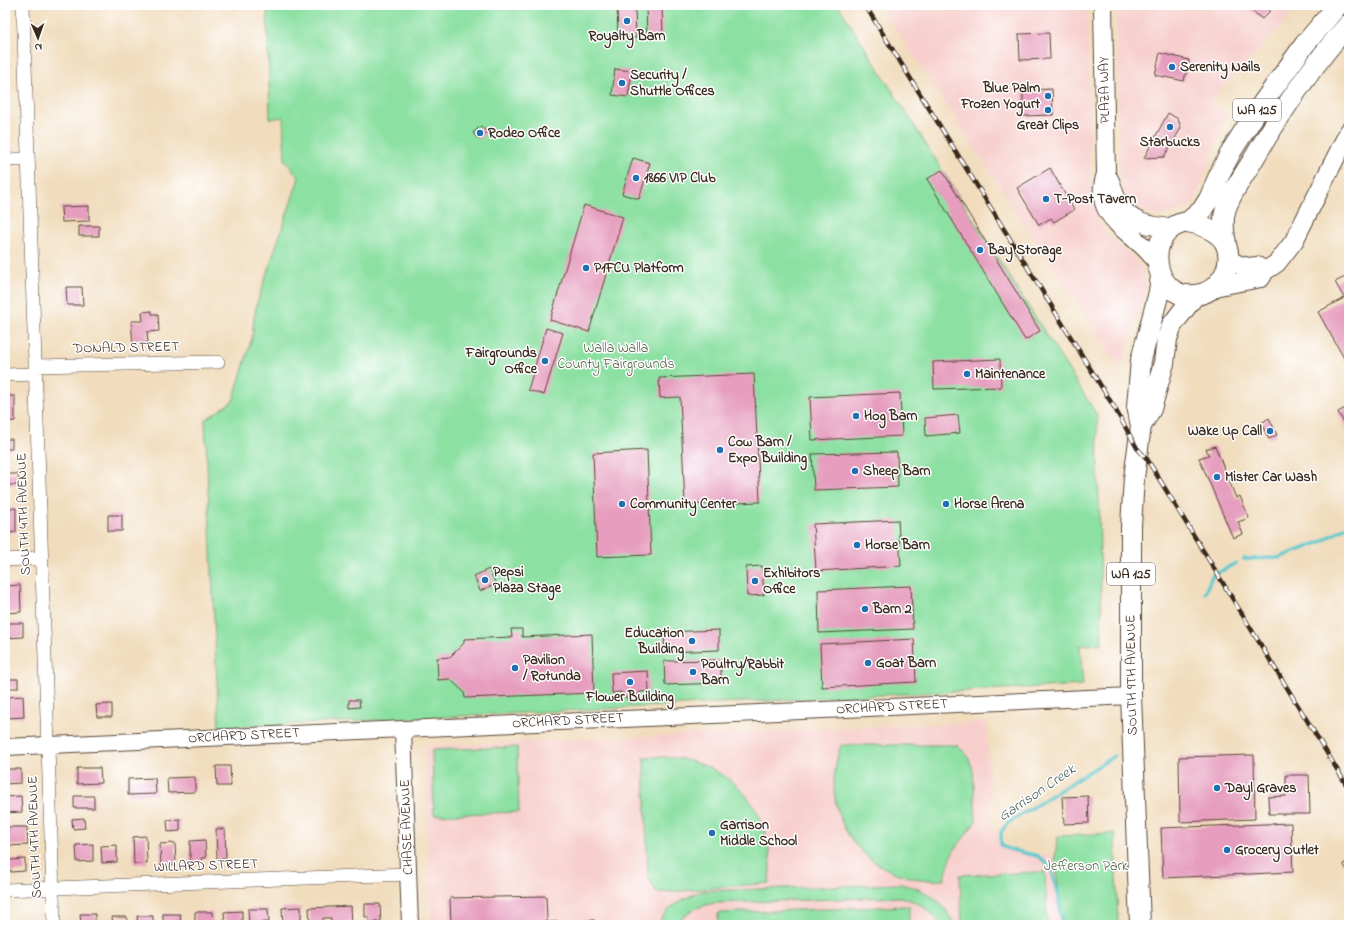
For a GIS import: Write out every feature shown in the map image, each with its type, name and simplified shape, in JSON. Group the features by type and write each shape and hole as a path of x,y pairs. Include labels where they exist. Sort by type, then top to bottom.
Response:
{"main road":[{"name":"PLAZA WAY","path":"1103,5 1106,174 1102,185 1106,208 1115,222 1140,243 1159,267"},
{"name":"WA 125","path":"1159,267 1157,252 1160,241 1202,210 1209,199 1230,155 1257,111 1301,49 1338,5"},
{"name":"WA 125","path":"1214,287 1221,280 1226,270 1227,252 1224,216 1226,208 1267,135 1306,77 1349,24"},
{"path":"1159,267 1173,290 1180,294 1195,295 1205,293 1214,287 1261,278 1265,270 1277,263 1294,241 1349,131"},
{"name":"PLAZA WAY","path":"1106,174 1112,185 1117,201 1123,210 1133,219 1150,226 1180,225"},
{"path":"1180,225 1204,226 1213,231 1227,252 1240,265 1249,267 1258,266 1265,270"},
{"name":"SOUTH 9TH AVENUE","path":"1140,925 1131,696 1131,526 1134,478 1141,426 1137,406 1141,360 1159,292 1159,267"},
{"name":"SOUTH 9TH AVENUE","path":"1141,426 1151,409 1164,363 1167,339 1172,325 1195,295"}],"street":[{"name":"SOUTH 4TH AVENUE","path":"23,5 54,925"},
{"path":"5,160 28,159"},
{"name":"DONALD STREET","path":"5,375 35,370 218,362"},
{"path":"5,560 42,558"},
{"name":"ORCHARD STREET","path":"5,747 1131,696"},
{"name":"CHASE AVENUE","path":"403,729 410,925"},
{"name":"WILLARD STREET","path":"5,890 408,874"}],"shaded area":[{"path":"880,5 1088,5 1090,179 1095,208 1100,226 1115,243 1130,253 1143,269 1146,286 1120,368"},
{"path":"1116,5 1301,5 1210,102 1227,114 1195,200 1188,208 1171,214 1155,216 1142,211 1125,194 1120,178"},
{"name":"Garrison Middle School","path":"987,722 991,821 1001,845 1008,849 1055,857 1062,925 431,925 425,746"}],"green space":[{"name":"Walla Walla County Fairgrounds","path":"267,5 838,5 1097,415 1102,644 1080,645 1083,685 219,728 205,420 233,401 252,338 257,303 299,178 285,160 283,117 270,119"},
{"path":"841,745 957,745 968,756 973,770 976,821 953,852 944,880 916,878 891,871 870,859 854,842 842,822 835,798 835,772"},
{"path":"517,747 519,812 434,815 432,750"},
{"path":"657,757 683,759 707,767 727,778 744,793 757,811 766,833 770,857 769,883 657,893 648,877 644,758"},
{"name":"Jefferson Park","path":"1115,833 1118,925 1062,925 1055,857 1058,836"},
{"path":"1045,872 1047,925 962,925 960,875"},
{"path":"900,884 925,892 933,897 945,909 954,925 940,925 932,914 923,906 900,897 715,903 693,910 675,925 657,925 671,908 689,896 703,891"},
{"path":"909,906 909,925 718,925 718,913"}],"building":[{"name":"Royalty Barn","path":"617,5 635,5 636,38 618,38"},
{"path":"646,5 662,5 663,36 647,37"},
{"path":"1245,5 1264,5 1270,11 1262,19"},
{"path":"1049,33 1050,59 1020,60 1019,34"},
{"name":"Serenity Nails","path":"1160,53 1189,60 1184,81 1155,75"},
{"name":"Security / Shuttle Offices","path":"615,69 632,71 628,97 612,95"},
{"path":"1052,89 1053,115 1023,116 1023,90"},
{"path":"1168,113 1178,119 1181,128 1164,157 1144,158"},
{"name":"Rodeo Office","path":"481,126 487,132 479,140 473,133"},
{"name":"1866 VIP Club","path":"633,158 650,163 639,199 622,194"},
{"name":"T-Post Tavern","path":"1050,168 1074,210 1054,222 1051,218 1039,225 1017,188"},
{"name":"Bay Storage","path":"942,170 1040,331 1025,340 927,179"},
{"name":"P1FCU Platform","path":"584,205 623,217 589,332 550,320"},
{"path":"89,206 89,221 62,222 61,207"},
{"path":"79,226 99,226 99,236 79,236"},
{"path":"1349,275 1349,367 1318,312 1344,298 1335,282"},
{"path":"66,287 82,287 83,305 67,305"},
{"path":"152,311 152,314 158,314 159,331 147,332 148,343 133,344 131,321 143,321 142,312"},
{"name":"Fairgrounds Office","path":"546,328 563,333 544,395 528,390"},
{"name":"Maintenance","path":"1000,359 1001,387 934,389 933,362"},
{"name":"Cow Barn / Expo Building","path":"754,374 760,502 685,505 680,397 660,398 659,378"},
{"name":"Hog Barn","path":"900,393 902,436 812,440 810,397"},
{"path":"5,396 15,396 15,421 5,422"},
{"path":"1349,406 1349,432 1338,412"},
{"name":"Maintenance","path":"958,415 960,433 926,436 925,418"},
{"name":"Wake Up Call","path":"1269,418 1277,435 1269,439 1261,423"},
{"path":"5,439 12,439 12,449 5,449"},
{"name":"Mister Car Wash","path":"1215,446 1236,498 1240,496 1249,518 1238,522 1243,534 1233,538 1199,458 1209,455 1206,449"},
{"name":"Community Center","path":"647,450 651,555 597,557 593,453"},
{"name":"Sheep Barn","path":"897,452 898,487 814,490 812,454"},
{"path":"5,474 18,474 19,485 5,485"},
{"path":"16,508 16,532 5,533 5,509"},
{"path":"108,515 122,515 122,531 108,531"},
{"name":"Horse Barn","path":"898,520 901,566 816,571 813,524"},
{"name":"Exhibitors Office","path":"762,566 764,595 747,596 746,567"},
{"name":"Pepsi Plaza Stage","path":"489,569 496,584 480,591 474,576"},
{"path":"20,585 21,612 6,613 5,586"},
{"name":"Barn 2","path":"911,586 913,629 819,633 818,590"},
{"path":"6,623 23,623 23,637 7,638"},
{"name":"Pavilion / Rotunda","path":"511,629 522,629 522,637 592,634 594,693 465,698 464,692 450,679 438,680 437,658 450,657 464,643 464,639 512,637"},
{"name":"Education Building","path":"719,630 719,650 665,652 664,632"},
{"name":"Goat Barn","path":"914,639 916,682 822,687 820,644"},
{"name":"Poultry/Rabbit Barn","path":"721,660 721,683 665,685 664,661"},
{"name":"Flower Building","path":"648,671 649,691 640,692 631,703 621,692 612,693 611,673"},
{"path":"5,679 18,679 18,688 5,688"},
{"path":"23,696 24,717 8,718 8,697"},
{"path":"349,700 359,700 360,707 349,708"},
{"path":"112,704 112,717 97,717 96,705"},
{"name":"Dayl Graves","path":"1254,755 1255,819 1180,822 1179,757"},
{"path":"216,766 230,766 231,786 217,786"},
{"path":"77,768 100,768 101,783 77,784"},
{"path":"5,769 21,769 21,783 5,784"},
{"path":"1286,775 1309,775 1310,814 1269,814 1268,797 1286,796"},
{"path":"195,777 195,792 168,793 167,778"},
{"path":"155,778 156,794 128,795 128,779"},
{"path":"21,796 22,812 5,813 5,797"},
{"path":"74,796 94,796 94,808 74,808"},
{"path":"1088,796 1089,823 1064,824 1062,797"},
{"path":"84,818 85,828 73,829 72,819"},
{"path":"180,819 180,831 168,832 167,820"},
{"name":"Grocery Outlet","path":"1291,823 1293,872 1163,878 1161,828"},
{"path":"8,827 27,827 28,845 5,846 5,833 8,833"},
{"path":"216,829 225,829 226,858 217,859"},
{"path":"146,836 147,863 134,864 133,837"},
{"path":"205,840 206,858 201,858 202,861 190,862 190,841"},
{"path":"175,843 176,865 161,866 160,844"},
{"path":"93,844 93,861 77,862 76,845"},
{"path":"117,845 117,862 102,863 101,846"},
{"path":"5,856 10,856 10,860 25,859 25,871 11,872 11,870 5,870"},
{"path":"1349,861 1349,873 1343,864"},
{"path":"546,896 547,922 594,920 594,925 451,925 450,898"},
{"path":"365,904 380,904 381,922 369,922 369,917 365,917"},
{"path":"351,906 352,925 331,925 331,918 323,918 323,923 310,924 309,908"},
{"path":"301,907 301,925 283,925 282,908"},
{"path":"248,909 268,909 269,922 249,923"},
{"path":"242,911 242,925 225,925 224,912"},
{"path":"195,912 212,912 213,925 195,925"},
{"path":"80,914 95,914 95,925 81,925"},
{"path":"163,914 180,914 181,925 163,925"},
{"path":"137,916 153,916 153,922 157,922 157,925 138,925"},
{"path":"112,917 127,917 127,925 113,925"}],"waterway":[{"name":"Garrison Creek","path":"1244,559 1278,558 1321,542 1349,525"},
{"name":"Garrison Creek","path":"1205,593 1212,576 1236,563"},
{"name":"Garrison Creek","path":"1062,925 1058,893 1051,869 1038,856 1008,849 1001,845 1001,832 1008,823 1114,756"}],"railway":[{"path":"865,5 1114,407 1137,448 1147,459 1349,789"}],"place":[{"name":"Royalty Barn","path":"627,21"},
{"name":"Serenity Nails","path":"1172,67"},
{"name":"Security / Shuttle Offices","path":"622,83"},
{"name":"Blue Palm Frozen Yogurt","path":"1048,96"},
{"name":"Great Clips","path":"1048,110"},
{"name":"Starbucks","path":"1170,127"},
{"name":"Rodeo Office","path":"480,133"},
{"name":"1866 VIP Club","path":"636,178"},
{"name":"T-Post Tavern","path":"1046,199"},
{"name":"Bay Storage","path":"980,250"},
{"name":"P1FCU Platform","path":"586,268"},
{"name":"Fairgrounds Office","path":"545,361"},
{"name":"Maintenance","path":"967,374"},
{"name":"Hog Barn","path":"856,416"},
{"name":"Wake Up Call","path":"1270,431"},
{"name":"Cow Barn / Expo Building","path":"720,450"},
{"name":"Sheep Barn","path":"855,471"},
{"name":"Mister Car Wash","path":"1217,477"},
{"name":"Community Center","path":"622,504"},
{"name":"Horse Arena","path":"946,504"},
{"name":"Horse Barn","path":"857,545"},
{"name":"Pepsi Plaza Stage","path":"485,580"},
{"name":"Exhibitors Office","path":"755,581"},
{"name":"Barn 2","path":"865,609"},
{"name":"Education Building","path":"692,641"},
{"name":"Goat Barn","path":"868,663"},
{"name":"Pavilion / Rotunda","path":"515,668"},
{"name":"Poultry/Rabbit Barn","path":"693,672"},
{"name":"Flower Building","path":"630,682"},
{"name":"Dayl Graves","path":"1217,788"},
{"name":"Garrison Middle School","path":"712,833"},
{"name":"Grocery Outlet","path":"1227,850"}]}
